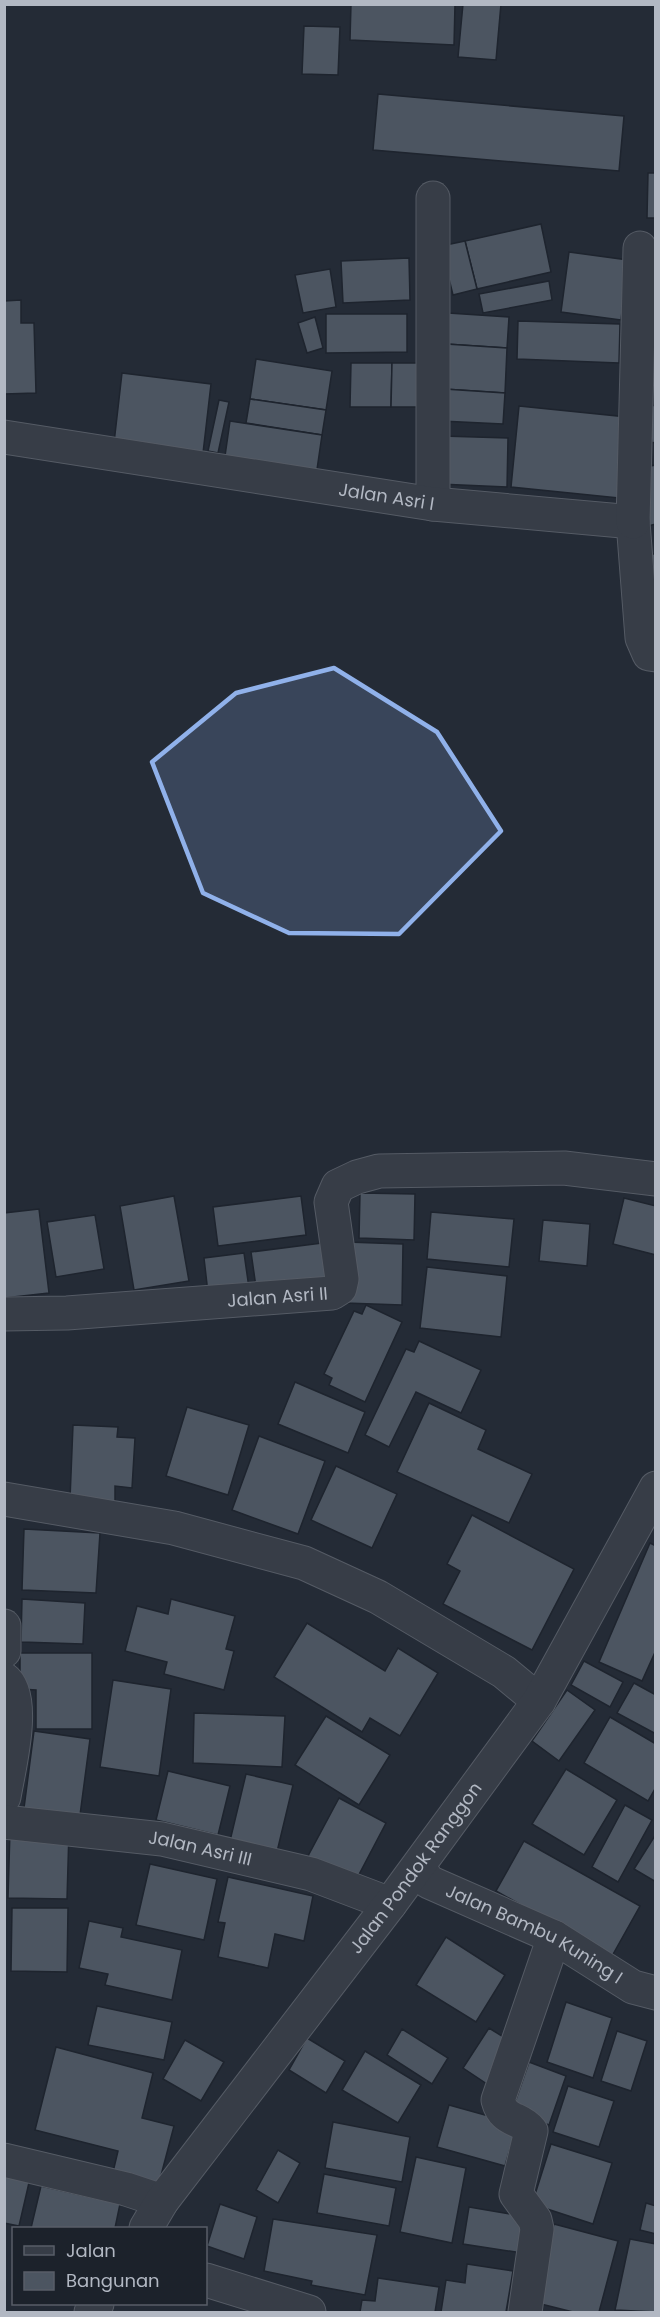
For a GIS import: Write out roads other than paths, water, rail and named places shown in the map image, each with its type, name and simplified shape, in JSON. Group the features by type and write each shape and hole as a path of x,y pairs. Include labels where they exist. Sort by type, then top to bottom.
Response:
{"street":[{"path":"433,198 433,504"},
{"path":"640,248 633,522 642,638 650,654 656,655"},
{"name":"Jalan Asri I","path":"4,437 433,504 633,522"},
{"name":"Jalan Asri II","path":"4,1314 67,1313 332,1293 340,1288 342,1279 331,1202 338,1186 357,1177 379,1171 564,1168 656,1179"},
{"name":"Jalan Pondok Ranggon","path":"154,2215 418,1867 539,1701 656,1488"},
{"path":"4,1499 174,1528 304,1563 387,1603 504,1672 539,1701"},
{"path":"4,1626 4,1651"},
{"path":"4,1679 14,1696 15,1709 13,1748 4,1797"},
{"name":"Jalan Asri III","path":"4,1822 162,1839 311,1874 390,1904"},
{"name":"Jalan Bambu Kuning I","path":"418,1867 429,1882 554,1937 633,1988 656,1993"},
{"path":"525,2313 537,2229 535,2220 516,2194 531,2131 527,2126 507,2117 500,2110 498,2100 554,1937"},
{"path":"4,2160 126,2189 154,2215"},
{"path":"207,2280 309,2313"}]}
